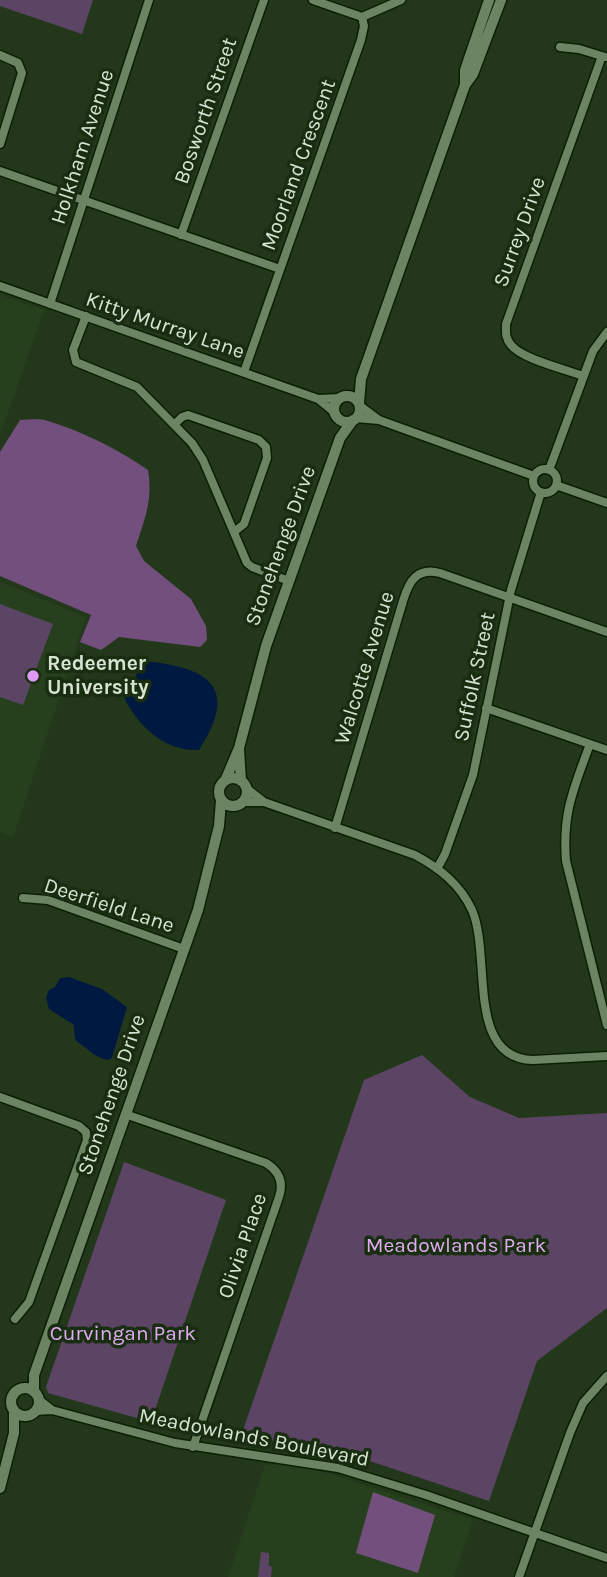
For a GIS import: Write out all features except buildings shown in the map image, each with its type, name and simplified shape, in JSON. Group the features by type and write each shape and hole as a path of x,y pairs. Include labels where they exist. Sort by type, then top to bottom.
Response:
{"street":[{"name":"Holkham Avenue","path":"50,304 149,0"},
{"name":"Bosworth Street","path":"181,235 264,0"},
{"path":"313,0 362,18 401,0"},
{"path":"465,85 465,70 489,0"},
{"path":"354,419 359,405 361,379 465,85 473,74 501,0"},
{"name":"Moorland Crescent","path":"244,372 361,40 364,26 362,18"},
{"path":"560,47 579,49 605,57"},
{"path":"0,55 18,63 22,73 0,144"},
{"name":"Surrey Drive","path":"583,376 512,348 506,337 506,324 605,57"},
{"path":"0,171 280,269"},
{"name":"Kitty Murray Lane","path":"0,286 318,398 341,397"},
{"path":"86,316 73,350 76,362 137,387 175,424 203,460 245,559 252,568 289,581"},
{"path":"549,470 593,351 607,332"},
{"path":"361,379 335,404 335,414 345,422 354,419 379,420"},
{"path":"341,397 350,396 379,420 534,477"},
{"name":"Kitty Murray Lane","path":"318,398 335,414"},
{"name":"Stonehenge Drive","path":"335,414 340,438"},
{"path":"175,424 181,417 188,415 258,440 266,447 267,458 244,524 234,532"},
{"name":"Stonehenge Drive","path":"225,781 239,748 266,646 289,581 340,438 354,419"},
{"path":"549,470 555,475 556,485 549,492 541,492 535,488 534,477 539,471 549,470"},
{"path":"556,485 607,503"},
{"name":"Suffolk Street","path":"438,867 473,775 509,598 541,492"},
{"name":"Walcotte Avenue","path":"335,828 408,583 417,573 432,570 607,632"},
{"path":"486,708 607,750"},
{"path":"590,744 567,810 564,839 566,861 607,1025"},
{"name":"Stonehenge Drive","path":"239,748 244,784"},
{"path":"264,802 228,805 221,800 219,791 225,781 233,778 264,802 415,855 438,867 455,884 471,909 481,937 488,1024 498,1045 523,1060 607,1056"},
{"path":"239,804 246,795 244,784"},
{"name":"Stonehenge Drive","path":"36,1395 34,1375 202,894 219,826 221,800"},
{"name":"Stonehenge Drive","path":"219,826 239,804"},
{"name":"Deerfield Lane","path":"23,898 48,900 184,949"},
{"path":"0,1097 79,1126 86,1132 87,1140 29,1303 15,1319"},
{"name":"Olivia Place","path":"125,1114 266,1163 277,1173 281,1183 279,1198 193,1447"},
{"name":"Stonehenge Drive","path":"21,1388 34,1375"},
{"path":"519,1577 583,1403 607,1376"},
{"path":"0,1488 14,1433 12,1397 21,1388 36,1395 31,1413 14,1433"},
{"name":"Meadowlands Boulevard","path":"36,1395 52,1409 118,1429 193,1447 338,1468 426,1495 607,1558"},
{"name":"Meadowlands Boulevard","path":"31,1413 52,1409"},
{"path":"14,1410 20,1414 31,1413"}],"shaded area":[{"path":"0,295 44,310 0,435"},
{"path":"20,420 45,420 74,430 113,448 148,470 149,500 136,546 144,561 191,599 206,626 207,640 200,647 119,637 101,650 80,642 91,615 0,576 0,452"},
{"name":"Redeemer University","path":"0,582 86,617 13,837 0,832"},
{"path":"265,1465 289,1465 326,1473 473,1520 454,1577 228,1577"},
{"path":"373,1492 435,1515 418,1573 356,1553"}],"green space":[{"path":"0,0 93,0 82,34 0,6"},
{"path":"0,604 53,624 23,705 0,697"},
{"name":"Meadowlands Park","path":"422,1055 470,1097 519,1118 607,1113 607,1308 537,1361 489,1501 352,1455 241,1436 364,1080"},
{"name":"Curvingan Park","path":"124,1162 226,1200 151,1422 48,1393 46,1387"},
{"path":"261,1552 269,1553 271,1577 258,1577"}],"water":[{"path":"144,661 185,668 211,684 217,695 217,710 199,750 175,747 164,742 145,727 130,708 124,697"},
{"path":"69,977 102,989 127,1007 112,1058 107,1060 93,1054 75,1038 74,1025 49,1009 46,998 49,990 55,987 60,978"}],"place":[{"name":"Redeemer University","path":"33,676"}]}
